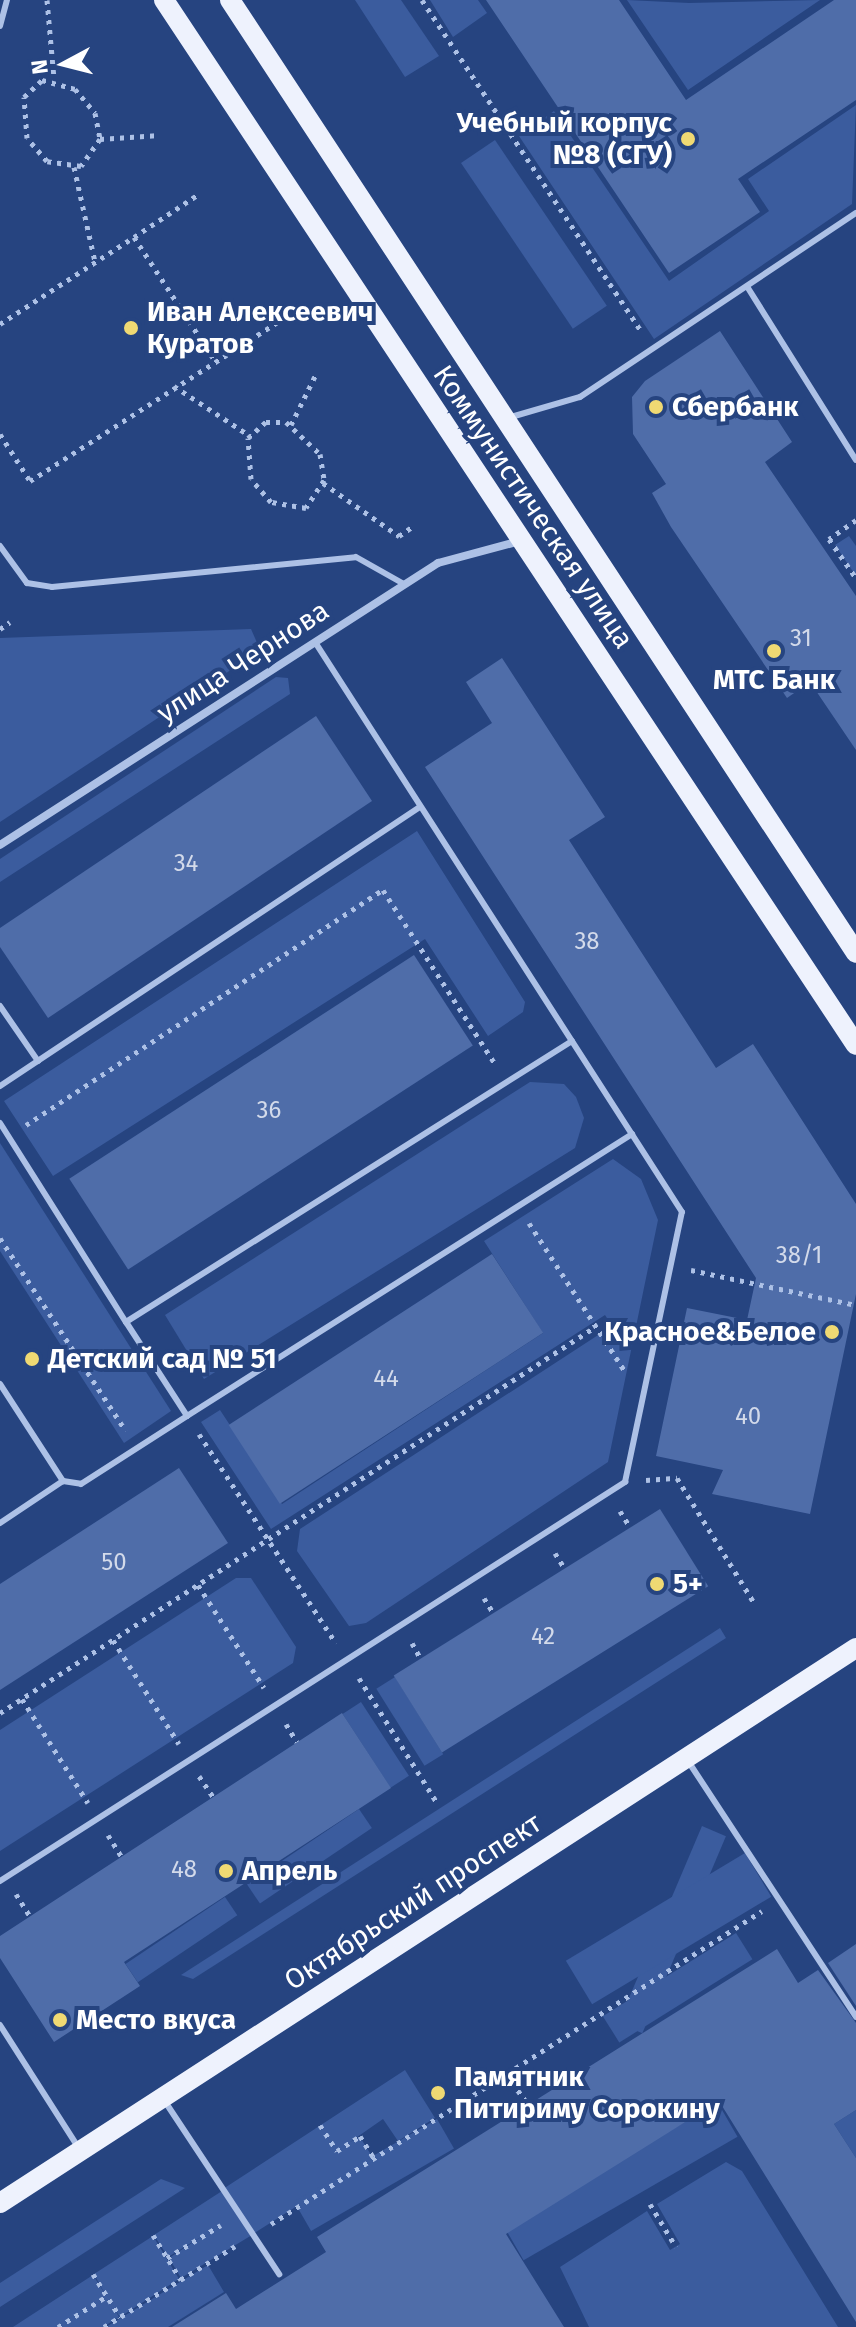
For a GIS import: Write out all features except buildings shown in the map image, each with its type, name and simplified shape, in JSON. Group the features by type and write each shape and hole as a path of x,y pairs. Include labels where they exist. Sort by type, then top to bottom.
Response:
{"main road":[{"name":"Коммунистическая улица","path":"164,0 856,1045"},
{"name":"Коммунистическая улица","path":"230,0 856,953"},
{"name":"Октябрьский проспект","path":"0,2203 856,1648"}],"street":[{"name":"улица Чернова","path":"0,845 404,584 470,549 520,541"}],"lane":[{"path":"0,26 7,0"},
{"path":"502,417 580,397 748,288 856,213"},
{"path":"748,288 856,460"},
{"path":"0,546 27,583 52,587 356,557 404,584"},
{"path":"0,1881 625,1482 682,1212 315,642"},
{"path":"0,1086 420,807"},
{"path":"0,1006 38,1061"},
{"path":"126,1322 572,1041"},
{"path":"0,1123 187,1416"},
{"path":"0,1523 63,1481 81,1484 632,1134"},
{"path":"0,1384 63,1481"},
{"path":"686,1758 856,2017"},
{"path":"0,2025 81,2150"},
{"path":"162,2098 279,2274"}],"path":[{"path":"47,0 54,79"},
{"path":"422,0 654,349"},
{"path":"54,79 87,100 100,139 90,160 74,167 47,161 22,123 24,97 54,79"},
{"path":"100,139 160,135"},
{"path":"74,167 95,262"},
{"path":"0,324 199,194"},
{"path":"134,237 215,361"},
{"path":"0,434 30,481 281,320"},
{"path":"291,425 316,374"},
{"path":"174,386 250,436"},
{"path":"266,422 291,425 320,454 323,483 306,508 271,502 246,465 250,436 266,422"},
{"path":"323,483 399,536 415,525"},
{"path":"856,520 829,539 856,578"},
{"path":"0,629 10,622"},
{"path":"9,1136 383,890 506,1082"},
{"path":"518,1206 643,1397"},
{"path":"0,1238 137,1448"},
{"path":"671,1266 856,1305"},
{"path":"0,1713 595,1327"},
{"path":"187,1416 347,1659 437,1803"},
{"path":"625,1482 677,1478 753,1601"},
{"path":"198,1585 275,1705"},
{"path":"113,1640 189,1760"},
{"path":"22,1699 98,1818"},
{"path":"104,2327 779,1900"},
{"path":"506,2074 528,2104"},
{"path":"320,2125 337,2151 360,2136 374,2158"},
{"path":"650,2204 676,2247"},
{"path":"167,2258 238,2214"},
{"path":"153,2235 181,2280"},
{"path":"93,2274 120,2317"},
{"path":"58,2327 107,2296"}],"shaded area":[{"path":"355,0 401,0 439,56 405,77"},
{"path":"430,0 478,0 487,13 453,37"},
{"path":"627,0 689,3 820,0 688,90"},
{"path":"856,105 852,204 654,339 519,136 554,111 669,281 769,211 748,179"},
{"path":"495,140 607,306 573,329 461,163"},
{"path":"849,536 856,546 856,576 835,545"},
{"path":"251,629 258,645 249,658 0,822 0,638"},
{"path":"276,677 288,678 290,694 0,882 0,859"},
{"path":"417,831 525,1002 523,1012 488,1036 425,939 53,1176 4,1101"},
{"path":"530,1082 564,1084 576,1097 584,1118 575,1148 204,1379 165,1315"},
{"path":"0,1143 171,1411 124,1443 0,1251"},
{"path":"613,1159 641,1179 658,1220 608,1462 366,1623 349,1626 297,1551 300,1529 612,1326 605,1315 271,1529 201,1422 220,1410 282,1504 543,1333 484,1241"},
{"path":"236,1578 251,1578 296,1647 293,1663 0,1851 0,1730"},
{"path":"720,1628 726,1638 193,1979 181,1975"},
{"path":"395,1677 443,1754 425,1766 376,1689"},
{"path":"361,1702 409,1776 390,1788 343,1714"},
{"path":"359,1809 372,1828 260,1904 247,1884"},
{"path":"702,1826 726,1836 642,2033 618,2023"},
{"path":"745,1853 771,1897 592,2004 566,1961"},
{"path":"225,1897 237,1915 138,1982 126,1964"},
{"path":"736,1933 752,1959 619,2042 603,2016"},
{"path":"405,2070 435,2118 398,2141 383,2119 350,2142 360,2137 373,2158 253,2234 223,2189"},
{"path":"718,2103 737,2137 524,2260 504,2226"},
{"path":"856,2110 856,2158 834,2124"},
{"path":"437,2119 454,2148 311,2231 294,2202"},
{"path":"726,2162 742,2171 838,2327 589,2327 560,2267 647,2211 670,2250 680,2244 657,2204"},
{"path":"161,2179 185,2188 0,2307 0,2283"},
{"path":"222,2191 252,2235 181,2278 169,2258 204,2235 168,2257 154,2235"},
{"path":"153,2236 179,2279 120,2317 114,2308 119,2317 103,2327 13,2327 93,2275 105,2294 94,2274"},
{"path":"208,2265 224,2292 168,2327 106,2327"}],"place":[{"name":"Учебный корпус №8 (СГУ)","path":"688,139"},
{"name":"Иван Алексеевич Куратов","path":"131,328"},
{"name":"Сбербанк","path":"656,407"},
{"name":"МТС Банк","path":"774,651"},
{"name":"Красное&Белое","path":"832,1332"},
{"name":"Детский сад № 51","path":"32,1359"},
{"name":"5+","path":"657,1584"},
{"name":"Апрель","path":"226,1871"},
{"name":"Место вкуса","path":"60,2020"},
{"name":"Памятник Питириму Сорокину","path":"438,2093"}]}
